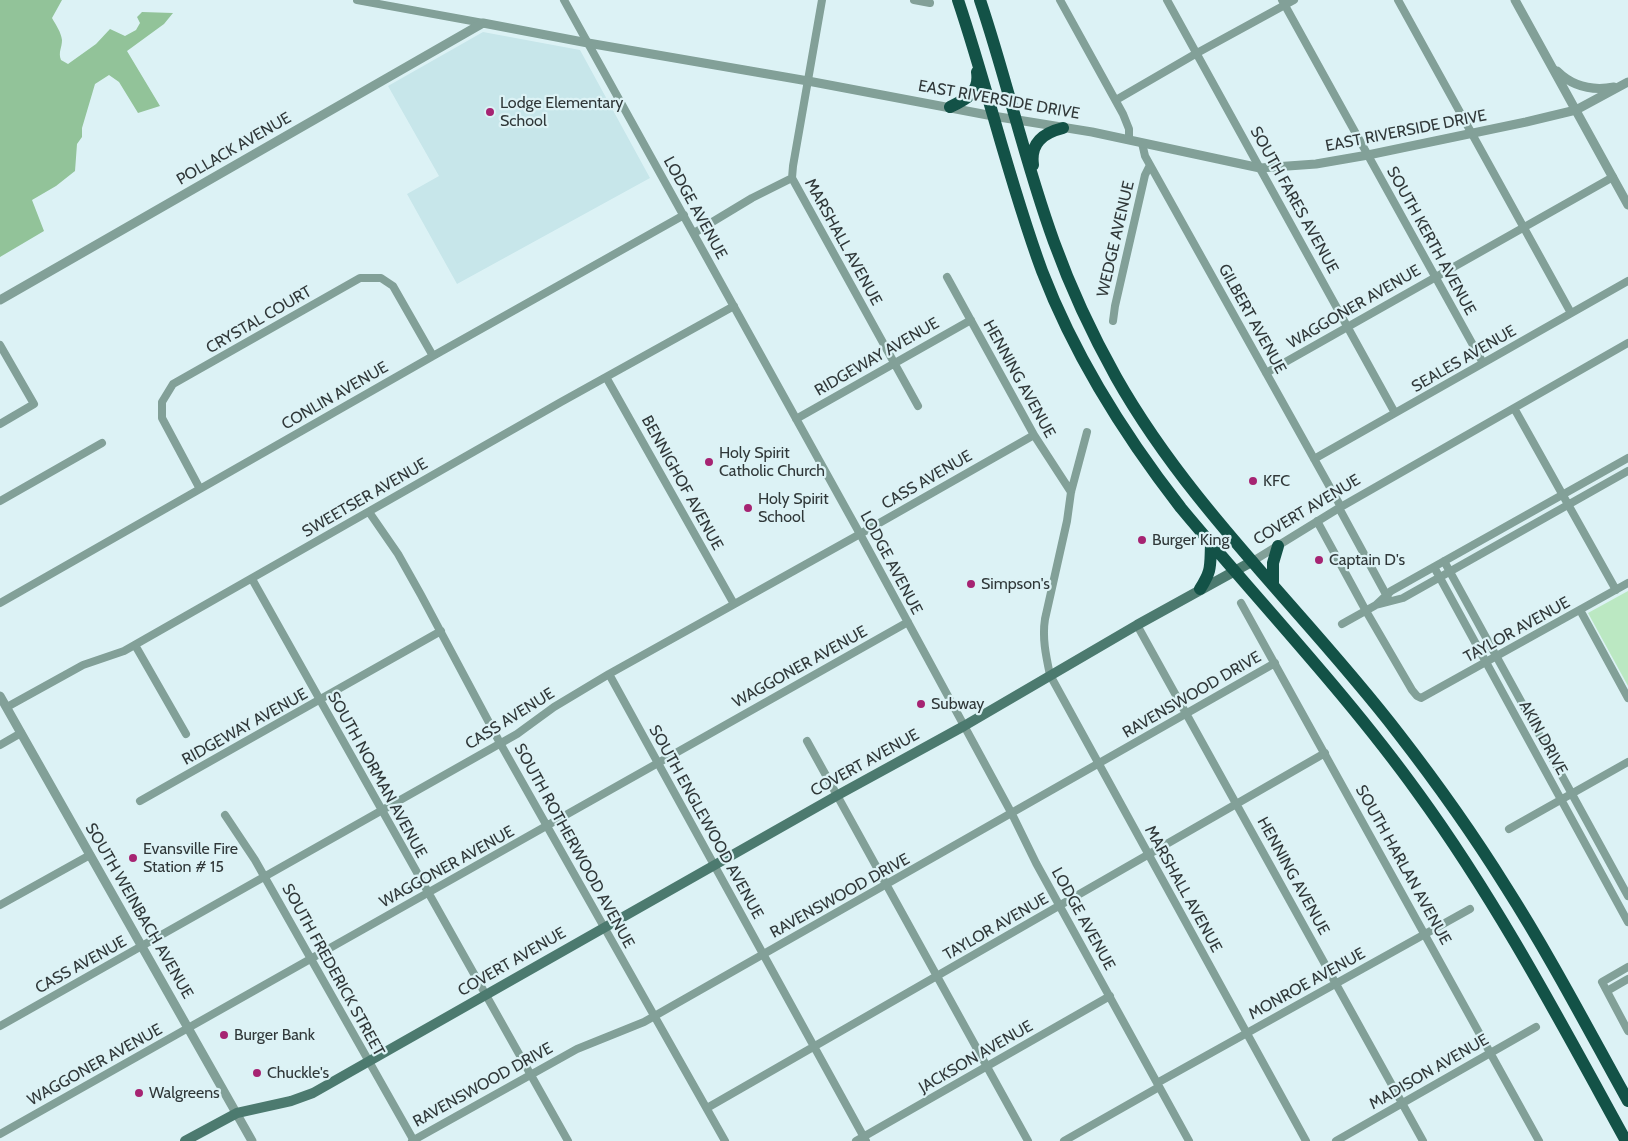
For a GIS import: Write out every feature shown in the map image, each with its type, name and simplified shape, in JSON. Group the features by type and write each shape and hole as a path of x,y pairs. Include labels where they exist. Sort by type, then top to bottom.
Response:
{"highway":[{"path":"958,0 1023,217 1040,263 1076,346 1128,436 1160,481 1211,545 1357,714 1423,800 1509,930 1626,1141"},
{"path":"980,0 1036,190 1054,242 1073,291 1116,377 1175,468 1378,707 1458,815 1523,914 1628,1101"},
{"path":"950,107 968,98 976,88 978,76 972,45"},
{"path":"1036,190 1033,160 1034,149 1038,140 1045,134 1063,128"},
{"path":"1200,589 1211,568 1211,545"},
{"path":"1273,585 1273,563 1278,546"},
{"path":"1588,1071 1587,1060 1591,1056 1600,1056 1606,1061"}],"main road":[{"name":"COVERT AVENUE","path":"185,1141 237,1113 258,1110 298,1099 368,1061 838,795 964,726 1200,589 1253,561"}],"street":[{"name":"EAST RIVERSIDE DRIVE","path":"357,0 993,116 1092,132 1260,168 1316,164 1368,155 1576,110 1628,82"},
{"name":"LODGE AVENUE","path":"564,0 860,534 1012,814 1036,863 1189,1141"},
{"name":"MARSHALL AVENUE","path":"822,0 792,178 918,406"},
{"path":"914,0 930,3"},
{"path":"1060,0 1116,100 1127,123 1129,140"},
{"name":"SOUTH FARES AVENUE","path":"1167,0 1395,413"},
{"path":"1116,100 1283,3 1294,0"},
{"path":"1398,0 1571,313"},
{"path":"1515,0 1628,205"},
{"name":"SOUTH KERTH AVENUE","path":"1283,3 1483,363"},
{"name":"POLLACK AVENUE","path":"0,300 483,23"},
{"path":"1550,65 1570,82 1585,87 1602,89 1628,82"},
{"name":"GILBERT AVENUE","path":"1142,143 1150,165 1314,459 1388,598"},
{"name":"WEDGE AVENUE","path":"1113,321 1145,175 1150,165"},
{"name":"WAGGONER AVENUE","path":"1266,373 1613,177"},
{"path":"694,233 752,198 792,178"},
{"name":"CONLIN AVENUE","path":"0,603 433,356 684,216"},
{"name":"HENNING AVENUE","path":"947,277 1034,435 1071,492"},
{"name":"CRYSTAL COURT","path":"200,489 162,418 162,402 173,384 360,278 381,278 394,286 433,356"},
{"name":"SEALES AVENUE","path":"1314,459 1628,282"},
{"name":"SWEETSER AVENUE","path":"6,707 83,665 113,656 135,645 734,306"},
{"name":"RIDGEWAY AVENUE","path":"796,419 971,320"},
{"name":"COVERT AVENUE","path":"1253,561 1340,507 1628,343"},
{"path":"0,345 34,404 0,424"},
{"name":"BENNIGHOF AVENUE","path":"606,377 734,604"},
{"path":"1514,408 1561,495 1616,590"},
{"path":"1071,492 1087,432"},
{"name":"CASS AVENUE","path":"0,1026 524,730 554,707 609,674 1034,435"},
{"path":"0,501 102,443"},
{"path":"1342,624 1388,598 1444,561 1628,458"},
{"path":"1388,598 1401,599 1628,471"},
{"name":"MARSHALL AVENUE","path":"1071,492 1043,632 1050,675 1306,1141"},
{"name":"SOUTH ROTHERWOOD AVENUE","path":"368,512 398,554 500,743 725,1141"},
{"path":"1317,521 1366,610"},
{"name":"AKIN DRIVE","path":"1444,561 1628,896"},
{"name":"AKIN DRIVE","path":"1434,567 1628,922"},
{"name":"SOUTH NORMAN AVENUE","path":"252,579 484,995 568,1141"},
{"name":"TAYLOR AVENUE","path":"1366,610 1412,690 1419,698 1486,663 1628,583"},
{"name":"SOUTH HARLAN AVENUE","path":"1241,604 1276,663 1540,1141"},
{"path":"1580,610 1628,698"},
{"name":"WAGGONER AVENUE","path":"0,1134 908,622"},
{"name":"HENNING AVENUE","path":"1137,625 1422,1141"},
{"name":"RIDGEWAY AVENUE","path":"140,801 440,631"},
{"path":"135,645 186,734"},
{"name":"RAVENSWOOD DRIVE","path":"413,1141 577,1049 626,1031 655,1017 1276,663"},
{"name":"SOUTH ENGLEWOOD AVENUE","path":"609,674 814,1046 862,1140"},
{"name":"SOUTH WEINBACH AVENUE","path":"0,696 252,1141"},
{"path":"0,745 21,733"},
{"path":"807,741 1028,1141"},
{"name":"TAYLOR AVENUE","path":"706,1108 1325,753"},
{"path":"1509,829 1628,762"},
{"name":"SOUTH FREDERICK STREET","path":"225,815 249,849 413,1141"},
{"path":"0,905 90,855"},
{"name":"MONROE AVENUE","path":"1064,1141 1246,1033 1470,909"},
{"path":"1628,967 1602,982 1628,1031"},
{"path":"1607,991 1628,979"},
{"name":"JACKSON AVENUE","path":"862,1140 986,1066 1110,996"},
{"name":"MADISON AVENUE","path":"1336,1141 1536,1027"}],"shaded area":[{"path":"483,32 580,50 650,178 457,284 407,194 439,176 388,86"}],"green space":[{"path":"0,0 62,0 52,18 61,37 61,60 68,64 96,44 110,29 125,36 136,30 140,23 137,17 142,12 173,13 164,24 127,51 160,106 138,113 119,82 109,75 95,84 82,128 82,137 77,144 75,171 56,186 32,200 44,231 0,257"},
{"path":"1628,591 1628,686 1588,613"}],"place":[{"name":"Lodge Elementary School","path":"490,112"},
{"name":"Holy Spirit Catholic Church","path":"709,462"},
{"name":"KFC","path":"1253,481"},
{"name":"Holy Spirit School","path":"748,508"},
{"name":"Burger King","path":"1142,540"},
{"name":"Captain D's","path":"1319,560"},
{"name":"Simpson's","path":"971,584"},
{"name":"Subway","path":"921,704"},
{"name":"Evansville Fire Station # 15","path":"133,858"},
{"name":"Burger Bank","path":"224,1035"},
{"name":"Chuckle's","path":"257,1073"},
{"name":"Walgreens","path":"139,1093"}]}
